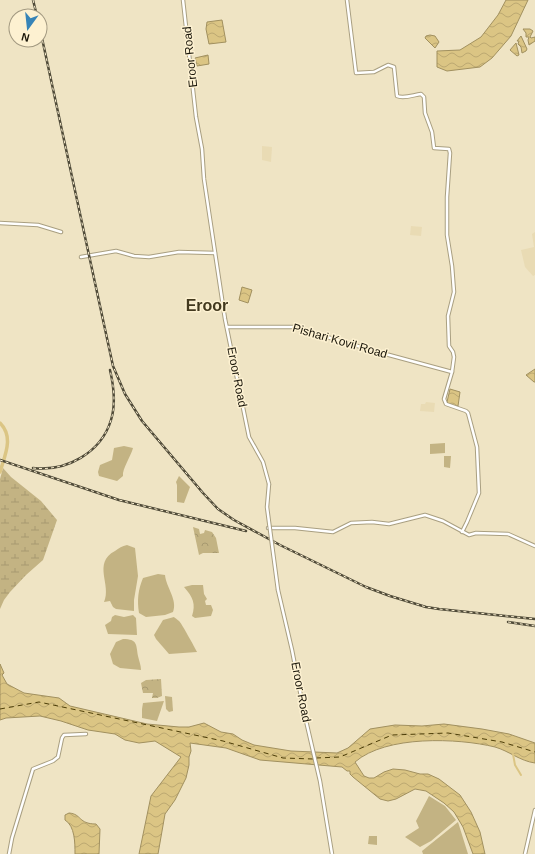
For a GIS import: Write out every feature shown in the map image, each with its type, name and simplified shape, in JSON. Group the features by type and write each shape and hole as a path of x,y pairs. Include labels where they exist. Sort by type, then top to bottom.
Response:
{"main road":[{"name":"Eroor Road","path":"183,0 196,117 202,149 204,179 227,327 249,436 263,462 268,484 267,507 278,590 313,748 332,854"},
{"path":"346,0 356,73 374,72 388,65 394,67 397,96 399,98 422,95 425,100 426,113 432,132 434,148 449,149 450,163 447,197 447,235 454,292 448,316 450,346 454,357 452,372 444,399 446,404 466,411 468,414 477,447 478,463 478,496 462,532"},
{"path":"0,223 38,225 61,232"},
{"path":"81,258 116,251 134,256 149,257 179,252 215,253"},
{"name":"Pishari Kovil Road","path":"227,327 293,327 452,372"},
{"path":"268,528 295,528 333,532 351,524 372,522 389,524 425,515 443,521 469,535 476,533 508,534 535,546"},
{"path":"9,854 12,838 33,770 53,761 58,757 64,735 86,734"},
{"path":"525,854 535,810"}],"shaded area":[{"path":"262,146 272,147 271,162 262,160"},
{"path":"411,226 422,227 421,236 410,235"},
{"path":"535,232 535,275 533,276 525,267 521,250 534,247 532,234"},
{"path":"426,402 435,403 434,412 420,411 421,404 425,404"}],"green space":[{"path":"445,443 445,453 430,454 430,444"},
{"path":"124,446 133,448 123,476 117,481 99,476 98,472 100,465 112,460 114,448"},
{"path":"444,456 451,456 450,468 444,467"},
{"path":"3,468 11,477 41,501 57,520 43,560 10,592 0,609 0,479"},
{"path":"179,476 190,487 184,503 177,502 176,482"},
{"path":"193,527 199,529 200,534 204,533 205,530 212,532 216,538 219,553 203,553 199,555"},
{"path":"127,545 135,548 138,576 134,600 134,611 116,609 110,601 104,602 106,595 104,575 105,562 108,556 119,548"},
{"path":"158,574 165,575 173,598 173,612 165,615 146,617 139,613 138,599 140,587 143,578"},
{"path":"203,585 204,594 207,599 205,601 206,605 211,605 213,610 211,616 195,618 192,616 194,604 190,594 184,587"},
{"path":"115,615 124,617 133,615 136,618 137,635 108,634 105,625 111,621 112,617"},
{"path":"174,617 181,623 197,652 169,654 156,639 154,635 163,620"},
{"path":"123,639 134,641 141,670 120,668 113,664 110,654 116,642"},
{"path":"161,679 162,696 152,698 153,693 143,693 141,683 146,680"},
{"path":"165,696 172,697 173,711 169,712 166,709"},
{"path":"164,701 157,721 142,718 143,703"},
{"path":"429,796 445,806 456,820 431,841 420,847 405,837 419,828 416,821"},
{"path":"458,822 468,854 423,854 422,851"},
{"path":"369,836 377,836 377,845 368,844"}],"water":[{"path":"506,0 528,0 511,36 492,58 480,67 447,71 437,67 437,51 460,50 481,37 498,15"},
{"path":"222,20 226,42 209,44 206,29 207,22"},
{"path":"523,29 530,29 533,31 530,37 535,37 535,41 529,45 529,37 526,37 526,33"},
{"path":"426,36 435,36 439,42 435,48 425,38"},
{"path":"521,36 527,49 522,53 521,47 518,44 519,41 517,41"},
{"path":"516,43 519,55 517,56 510,50"},
{"path":"208,55 209,64 197,66 195,58"},
{"path":"242,287 252,290 248,303 239,300"},
{"path":"535,369 535,382 534,382 526,375"},
{"path":"450,389 460,392 458,406 452,406 447,402"},
{"path":"0,664 4,673 2,675 7,684 24,693 59,698 70,706 147,724 189,727 204,723 221,732 233,734 254,745 291,751 337,753 348,748 370,729 395,725 422,726 444,724 509,734 535,743 535,763 524,760 495,747 480,744 443,741 403,743 385,747 368,753 355,762 364,776 369,778 374,778 393,769 428,774 439,779 460,795 471,812 480,832 485,854 473,854 463,827 454,812 426,791 415,789 396,799 388,801 380,799 353,777 350,774 350,771 347,771 342,767 260,760 226,748 190,743 191,751 186,778 175,800 165,814 158,854 139,854 151,796 181,757 155,741 139,743 125,740 115,734 88,730 40,716 6,718 0,720"},
{"path":"69,813 76,815 83,821 90,824 96,824 100,829 99,854 75,854 73,830 65,820 65,815"}],"waterway":[{"path":"0,423 7,434 6,453 0,472"},
{"path":"513,754 515,765 521,775"}],"ferry route":[{"path":"0,709 39,702 223,741 283,758 313,759"},
{"path":"316,758 340,757 392,735 448,733 502,742 535,752"}],"railway":[{"path":"33,0 35,8"},
{"path":"44,48 113,366 125,394 142,421 203,493 218,509 234,520 280,545 366,587 426,607 535,619"},
{"path":"33,468 58,467 70,463 91,451 99,442 106,432 114,408 110,370"},
{"path":"0,460 119,500 246,531"},
{"path":"508,622 535,626"}],"district":[{"name":"Eroor","path":"207,305"}]}
